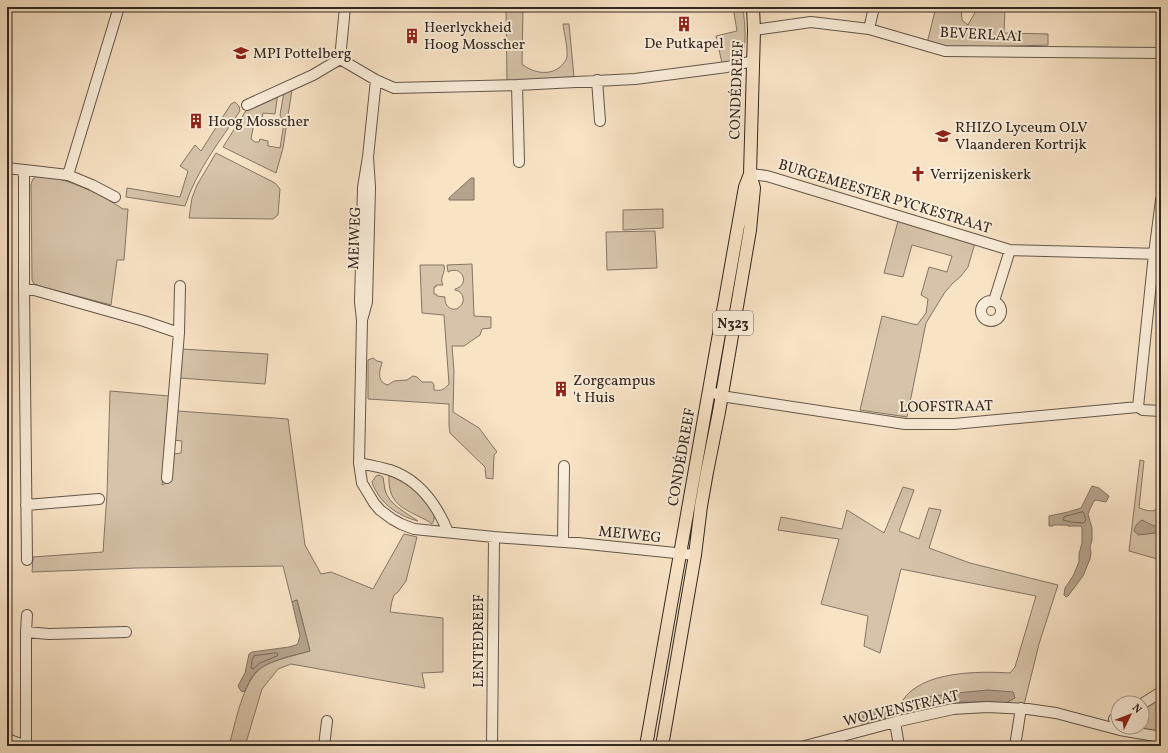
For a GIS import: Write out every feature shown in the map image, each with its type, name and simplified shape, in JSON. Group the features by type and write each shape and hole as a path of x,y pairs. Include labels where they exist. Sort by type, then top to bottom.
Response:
{"main road":[{"name":"CONDÉDREEF","path":"662,746 695,555 702,500 750,230 754,188 750,174 754,30 753,7"},
{"name":"CONDÉDREEF","path":"646,746 745,187 750,174"}],"street":[{"path":"68,175 119,7"},
{"path":"340,59 344,7"},
{"path":"869,29 874,7"},
{"name":"BEVERLAAI","path":"754,30 811,22 869,29 946,51 1161,53"},
{"path":"340,59 376,80 394,88 517,85 635,79 727,67 753,61"},
{"path":"247,105 314,75 340,59"},
{"name":"MEIWEG","path":"376,80 368,157 370,187 367,302 362,320 359,463 362,483 374,503 380,510 401,524 414,529 695,555"},
{"path":"597,80 600,121"},
{"path":"517,85 519,162"},
{"path":"7,168 68,175 115,197"},
{"path":"24,170 27,560"},
{"name":"BURGEMEESTER PYCKESTRAAT","path":"750,174 767,176 1010,250 1157,254"},
{"path":"1138,407 1157,254 1161,200"},
{"path":"994,301 1010,250"},
{"path":"167,478 179,333 180,286"},
{"path":"24,290 34,290 56,296 144,321 179,333"},
{"name":"LOOFSTRAAT","path":"710,391 721,396 905,424 954,424 1138,407 1143,410 1161,412"},
{"path":"359,463 391,471 408,479 432,500 442,517 448,532"},
{"path":"563,542 564,466"},
{"path":"26,505 99,499"},
{"name":"LENTEDREEF","path":"492,746 494,537"},
{"path":"7,739 26,746 27,615"},
{"path":"26,632 49,634 126,632"},
{"path":"1150,699 1161,692"},
{"name":"WOLVENSTRAAT","path":"805,746 895,722 953,709 987,707 1021,708 1056,713 1099,725 1161,737"},
{"path":"1015,746 1021,708"},
{"path":"324,746 327,722"},
{"path":"895,722 899,746"}],"shaded area":[{"path":"506,7 523,7 522,64 531,70 551,72 556,70 565,62 567,53 563,24 569,24 574,77 507,82"},
{"path":"733,7 743,7 745,30 744,47 742,54 738,59 731,62 722,63 716,36 737,31"},
{"path":"936,7 961,7 962,20 968,25 978,7 1005,7 1004,33 1048,34 1048,45 953,48 927,43"},
{"path":"292,90 283,148 276,173 223,147 247,109 278,93 275,114 263,113 261,124 254,123 251,139 255,142 259,142 260,139 268,141 268,146 280,148 284,123 280,115 284,92"},
{"path":"235,102 239,106 240,111 202,168 185,206 126,197 127,188 180,197 188,171 180,166 195,145 201,151 231,104"},
{"path":"216,153 275,183 280,189 278,215 273,219 189,218 192,198 197,185"},
{"path":"37,176 56,178 75,184 100,195 123,209 128,209 124,260 117,260 111,305 34,284 32,280 31,184 33,179"},
{"path":"663,209 663,228 623,230 623,210"},
{"path":"898,221 975,243 968,267 945,292 926,323 907,417 860,410 882,316 917,325 926,313 928,299 921,295 929,267 947,272 952,256 912,245 903,277 884,273"},
{"path":"655,231 657,268 607,270 606,232"},
{"path":"472,264 474,316 491,317 491,328 482,329 480,335 464,346 452,346 454,371 453,412 479,428 497,452 494,455 493,479 486,478 485,467 450,433 449,404 368,399 368,360 373,358 382,362 380,379 384,384 388,385 394,381 407,380 413,376 417,377 422,382 432,382 434,385 434,390 442,390 446,388 449,384 444,315 422,313 420,265 444,265 442,279 443,285 436,285 436,287 434,287 434,294 445,297 447,305 452,309 455,309 461,306 463,298 462,294 455,289 463,284 464,280 461,273 457,271 453,270 448,272 447,265"},
{"path":"181,349 268,354 265,384 179,378"},
{"path":"110,391 169,396 162,485 172,480 173,454 181,453 182,441 174,440 178,411 288,419 305,545 321,574 331,572 373,589 404,534 417,537 406,581 394,595 390,612 443,618 443,672 422,673 425,688 291,664 278,669 262,689 245,746 229,746 240,704 249,683 255,674 266,665 310,651 297,600 292,602 283,566 136,568 32,572 33,557 103,552 107,494"},
{"path":"1140,460 1144,461 1139,508 1150,511 1161,507 1161,560 1129,551"},
{"path":"379,475 383,477 385,490 390,500 418,521 403,516 390,508 384,502 375,490 372,482 376,476"},
{"path":"389,475 407,484 422,496 434,512 434,520 432,524 404,509 395,501 390,490"},
{"path":"903,487 914,490 899,531 919,539 929,508 941,510 929,548 970,563 1058,585 1039,644 1024,705 989,702 958,702 898,718 900,706 903,700 912,690 923,683 937,678 968,673 1010,673 1015,667 1036,596 901,569 880,653 864,646 868,616 821,604 839,539 778,530 781,517 842,529 847,510 884,533"},
{"path":"1161,695 1161,733 1150,731 1150,703"}],"water":[{"path":"471,178 474,178 474,200 449,200 449,198"},
{"path":"1092,486 1099,488 1109,496 1106,502 1094,501 1090,509 1088,514 1092,528 1092,540 1090,547 1090,559 1083,576 1066,597 1064,595 1065,588 1073,576 1079,562 1079,554 1082,543 1082,528 1081,526 1068,525 1049,526 1049,516 1081,508"},
{"path":"1142,520 1154,526 1161,522 1161,534 1155,533 1138,535 1134,529"},
{"path":"297,600 310,651 266,665 253,675 244,692 241,691 238,686 245,673 249,654 252,652 289,647 298,643 300,636 292,602"},
{"path":"988,690 1013,692 1015,698 1006,703 958,702 899,718 897,716 900,704 921,698"},
{"path":"887,708 885,721 864,727 862,725 860,719 861,711 872,711"}],"place":[{"name":"De Putkapel","path":"684,24"},
{"name":"Heerlyckheid Hoog Mosscher","path":"412,36"},
{"name":"MPI Pottelberg","path":"241,53"},
{"name":"Hoog Mosscher","path":"196,121"},
{"name":"RHIZO Lyceum OLV Vlaanderen Kortrijk","path":"943,136"},
{"name":"Verrijzeniskerk","path":"918,174"},
{"name":"Zorgcampus 't Huis","path":"561,389"}]}
